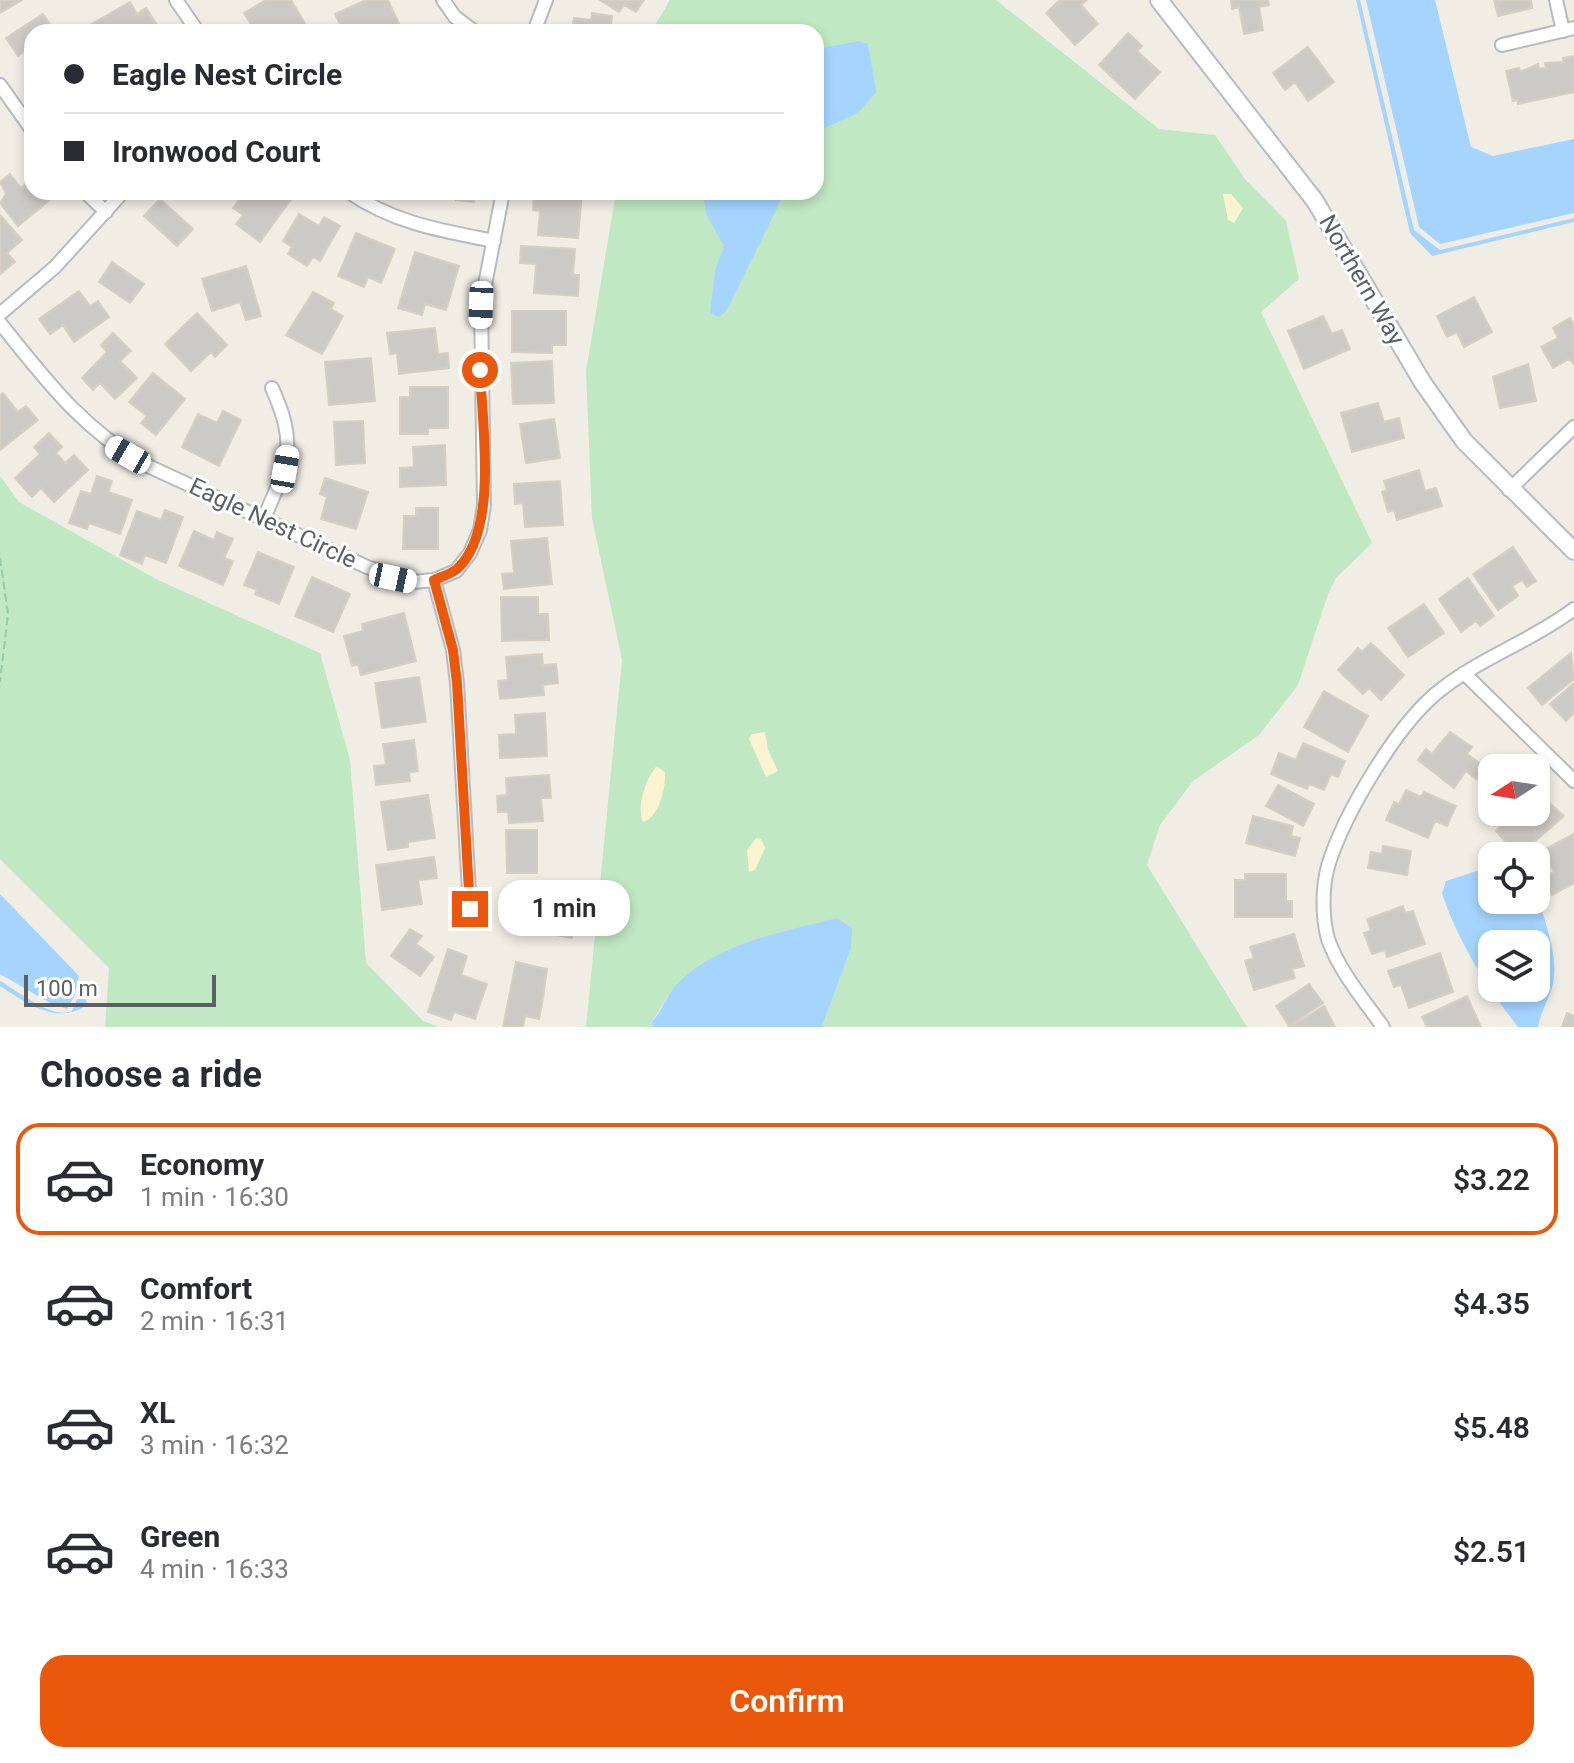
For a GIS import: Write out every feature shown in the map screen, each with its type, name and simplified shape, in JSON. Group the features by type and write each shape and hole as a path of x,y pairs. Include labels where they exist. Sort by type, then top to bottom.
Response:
{"street":[{"path":"176,0 192,24"},
{"path":"443,0 464,24"},
{"path":"537,24 546,0"},
{"name":"Northern Way","path":"1159,0 1315,201 1423,383 1464,441 1509,490 1574,551"},
{"path":"1502,45 1569,30 1556,0"},
{"path":"0,85 24,119"},
{"path":"93,200 106,212"},
{"path":"0,314 55,267 116,200"},
{"path":"363,200 392,216 431,229 494,241"},
{"path":"470,909 457,683 453,650 434,580 456,571 470,553 480,530 484,505 481,305 502,200"},
{"name":"Eagle Nest Circle","path":"0,323 55,391 111,445 146,465 393,578 413,582 434,580"},
{"path":"264,518 285,469 289,447 287,424 272,388"},
{"path":"1509,490 1574,427"},
{"path":"1383,1027 1338,961 1328,938 1324,915 1327,868 1338,841 1397,735 1441,689 1464,673 1524,642 1574,609"},
{"path":"1464,673 1574,781"}],"path":[{"path":"0,558 8,614 0,682"}],"green space":[{"path":"670,0 996,0 1159,129 1215,135 1245,179 1286,221 1299,279 1261,312 1372,543 1336,578 1298,685 1259,735 1193,781 1160,825 1147,865 1247,1027 822,1027 851,948 697,969 671,991 652,1022 653,1027 586,1027 622,660 592,518 586,371 615,200 824,200 824,24 656,24"},
{"path":"0,476 19,502 158,580 320,653 350,760 366,963 423,1021 439,1027 105,1027 109,968 0,859"}],"sand":[{"path":"1223,194 1231,194 1243,208 1234,223 1228,220"},
{"path":"765,732 768,750 778,771 766,777 749,739 752,734"},
{"path":"657,766 665,772 663,794 653,814 643,822 643,793"},
{"path":"756,838 761,839 765,848 755,870 749,872 747,850"}],"water":[{"path":"1356,0 1360,0 1414,230 1440,250 1574,218 1574,222 1432,256 1410,233"},
{"path":"1366,0 1435,0 1471,147 1493,156 1574,139 1574,213 1440,244 1419,227"},
{"path":"859,41 868,44 876,92 858,113 824,128 824,48"},
{"path":"704,200 781,200 727,310 719,317 710,313 715,271 724,246 707,216"},
{"path":"1478,871 1478,914 1543,914 1548,930 1478,930 1478,970 1442,894 1446,881"},
{"path":"0,894 79,976 74,997 67,1009 50,1003 0,974"},
{"path":"837,918 852,928 851,948 822,1027 653,1027 652,1022 672,990 706,961 748,942"},
{"path":"1550,938 1554,964 1550,992"},
{"path":"0,981 45,1008 64,1013 53,1013 42,1010 0,986"},
{"path":"83,985 87,1005 76,1011 64,1013 72,1011"},
{"path":"1499,1002 1546,1002 1538,1027 1518,1027"}],"building":[{"path":"0,0 22,0 0,13"},
{"path":"266,0 291,0 305,24 251,24 244,13"},
{"path":"366,0 388,0 399,24 340,24 335,14"},
{"path":"600,0 644,0 636,12 624,5 619,12"},
{"path":"1060,0 1087,0 1081,5 1098,24 1075,45 1046,13"},
{"path":"1231,0 1268,0 1269,5 1259,7 1263,30 1244,34 1239,7 1232,9"},
{"path":"1494,0 1531,0 1532,8 1498,16"},
{"path":"130,2 137,14 146,8 156,24 91,24"},
{"path":"592,13 612,16 611,24 573,24 574,18 591,20"},
{"path":"43,14 50,24 28,24"},
{"path":"24,26 24,52 18,56 6,38"},
{"path":"1128,33 1142,46 1137,51 1160,72 1135,99 1099,65"},
{"path":"1308,47 1334,82 1308,101 1295,82 1285,90 1273,73"},
{"path":"1574,56 1574,92 1518,104 1518,100 1513,101 1506,71 1519,68 1520,72 1538,64 1539,69 1546,68 1545,63 1564,62 1563,58"},
{"path":"10,174 21,188 24,186 24,200 50,200 18,226 0,203 6,194 0,182"},
{"path":"161,200 193,229 177,246 144,216"},
{"path":"239,200 290,200 260,242 236,224 243,215 233,208"},
{"path":"534,200 581,200 578,238 538,235 540,211 533,210"},
{"path":"299,214 319,226 324,217 340,226 320,261 313,257 307,266 288,254 292,247 283,241"},
{"path":"0,215 22,240 7,253 15,262 0,274"},
{"path":"356,233 395,249 381,283 368,277 364,287 338,276"},
{"path":"521,246 575,249 573,275 579,275 578,296 534,293 536,264 520,263"},
{"path":"415,252 459,266 446,310 425,304 422,315 398,308"},
{"path":"112,262 144,284 130,303 99,282"},
{"path":"246,266 261,316 246,320 240,302 212,311 202,279"},
{"path":"79,291 90,306 98,301 109,317 74,342 63,325 50,334 39,319"},
{"path":"313,292 334,303 331,309 343,316 322,354 286,335"},
{"path":"1474,297 1492,332 1464,347 1457,332 1447,337 1437,316"},
{"path":"512,311 566,311 566,345 552,345 552,353 512,352"},
{"path":"197,313 227,345 215,357 211,352 191,371 165,344"},
{"path":"1323,316 1332,334 1342,330 1350,349 1304,369 1288,331"},
{"path":"1570,318 1574,325 1574,364 1569,359 1553,368 1541,347 1558,338 1553,328"},
{"path":"435,328 438,354 448,353 449,368 399,374 397,353 390,354 387,333"},
{"path":"113,333 131,351 120,361 137,378 115,399 100,383 93,390 82,378 107,352 101,345"},
{"path":"371,358 375,401 329,405 325,362"},
{"path":"552,361 554,403 513,404 511,363"},
{"path":"1528,364 1536,401 1500,408 1493,377"},
{"path":"153,373 185,399 156,435 141,423 147,416 129,402"},
{"path":"410,387 448,387 448,428 428,428 428,434 400,434 400,397 410,397"},
{"path":"3,393 18,412 26,406 38,420 0,450 0,396"},
{"path":"1378,403 1384,422 1399,418 1404,438 1352,452 1341,413"},
{"path":"223,411 241,420 219,466 182,447 198,414 217,423"},
{"path":"554,419 560,458 526,463 520,424"},
{"path":"363,421 365,463 336,465 334,422"},
{"path":"49,433 62,447 56,453 65,463 74,455 88,470 54,502 41,488 32,497 15,478 40,454 34,447"},
{"path":"445,445 446,485 400,487 400,468 414,467 413,447"},
{"path":"1419,470 1425,491 1436,488 1442,506 1397,520 1394,510 1388,512 1382,492 1387,490 1384,481"},
{"path":"97,476 112,481 108,492 132,500 120,534 89,523 87,529 69,523 81,491 91,494"},
{"path":"325,478 368,492 356,529 321,519 327,497 320,494"},
{"path":"560,481 563,525 525,527 523,503 515,504 514,484"},
{"path":"416,508 438,508 438,549 403,549 404,516 416,516"},
{"path":"165,510 183,517 166,563 145,555 142,564 120,555 137,511 161,520"},
{"path":"194,531 214,540 217,532 233,539 224,558 233,561 223,585 179,566"},
{"path":"547,538 552,584 504,589 502,574 514,573 511,541"},
{"path":"1513,547 1536,581 1527,587 1522,580 1512,586 1518,596 1498,610 1473,574"},
{"path":"258,552 294,567 279,604 255,594 257,590 244,585"},
{"path":"312,577 350,594 333,632 295,616"},
{"path":"1468,578 1494,616 1480,626 1476,621 1461,632 1439,599"},
{"path":"501,597 538,597 538,614 548,614 549,640 502,641"},
{"path":"1424,604 1444,633 1408,657 1388,628"},
{"path":"404,613 416,661 361,675 358,664 352,666 344,636 363,631 362,624"},
{"path":"1371,643 1404,675 1381,700 1369,688 1363,694 1338,670 1358,648 1362,652"},
{"path":"1571,653 1574,679 1542,705 1528,688"},
{"path":"542,654 543,665 556,664 558,683 543,685 544,695 500,699 498,681 508,680 506,657"},
{"path":"419,677 426,722 382,728 375,683"},
{"path":"1574,683 1574,713 1566,721 1550,704"},
{"path":"1324,691 1368,716 1348,752 1304,727"},
{"path":"545,713 547,756 500,758 499,735 516,734 515,715"},
{"path":"1450,732 1472,747 1467,754 1478,762 1478,776 1476,779 1466,771 1454,788 1418,760 1426,749 1432,754"},
{"path":"414,740 418,771 409,772 410,781 376,785 374,766 386,765 383,744"},
{"path":"1303,743 1345,761 1338,777 1331,774 1324,790 1309,784 1307,789 1271,774 1279,753 1296,760"},
{"path":"549,775 551,798 541,798 543,821 509,823 508,812 498,812 497,796 507,795 506,778"},
{"path":"1278,785 1314,804 1303,826 1266,806"},
{"path":"1406,790 1421,797 1424,792 1456,806 1447,826 1435,821 1428,838 1386,820 1394,802 1399,804"},
{"path":"428,795 435,838 408,842 408,847 388,850 381,802"},
{"path":"1550,804 1564,816 1534,842 1506,842 1496,831 1501,826 1550,826"},
{"path":"1253,816 1293,826 1291,836 1300,838 1295,856 1246,843"},
{"path":"506,830 537,830 537,873 507,873"},
{"path":"1574,834 1574,883 1552,895 1550,874 1554,872 1550,865 1550,847"},
{"path":"1383,846 1411,851 1407,875 1368,868 1371,852 1382,854"},
{"path":"434,857 437,878 418,880 422,904 382,910 376,865"},
{"path":"1245,874 1286,874 1286,901 1292,901 1292,917 1235,917 1235,880 1245,880"},
{"path":"534,889 568,896 566,909 577,911 572,938 515,927 518,910 530,912"},
{"path":"1403,906 1405,913 1413,911 1425,944 1387,957 1385,950 1372,954 1364,933 1371,931 1367,919"},
{"path":"410,929 422,936 416,944 434,957 420,976 391,956"},
{"path":"1294,934 1304,966 1292,969 1295,978 1254,990 1245,961 1254,958 1250,947"},
{"path":"448,949 467,956 461,975 487,984 475,1019 454,1012 451,1020 428,1012"},
{"path":"1440,953 1453,992 1409,1008 1401,985 1394,987 1388,971"},
{"path":"516,962 547,969 539,1019 525,1016 523,1027 503,1027"},
{"path":"1309,984 1323,1003 1289,1026 1276,1006"},
{"path":"1467,996 1481,1027 1427,1027 1422,1017"},
{"path":"1324,1006 1335,1027 1291,1027"},
{"path":"1567,1013 1574,1016 1574,1027 1562,1027"}],"route":[{"path":"470,909 457,683 453,650 434,580 456,571 470,553 480,530 484,505 480,370"}]}
